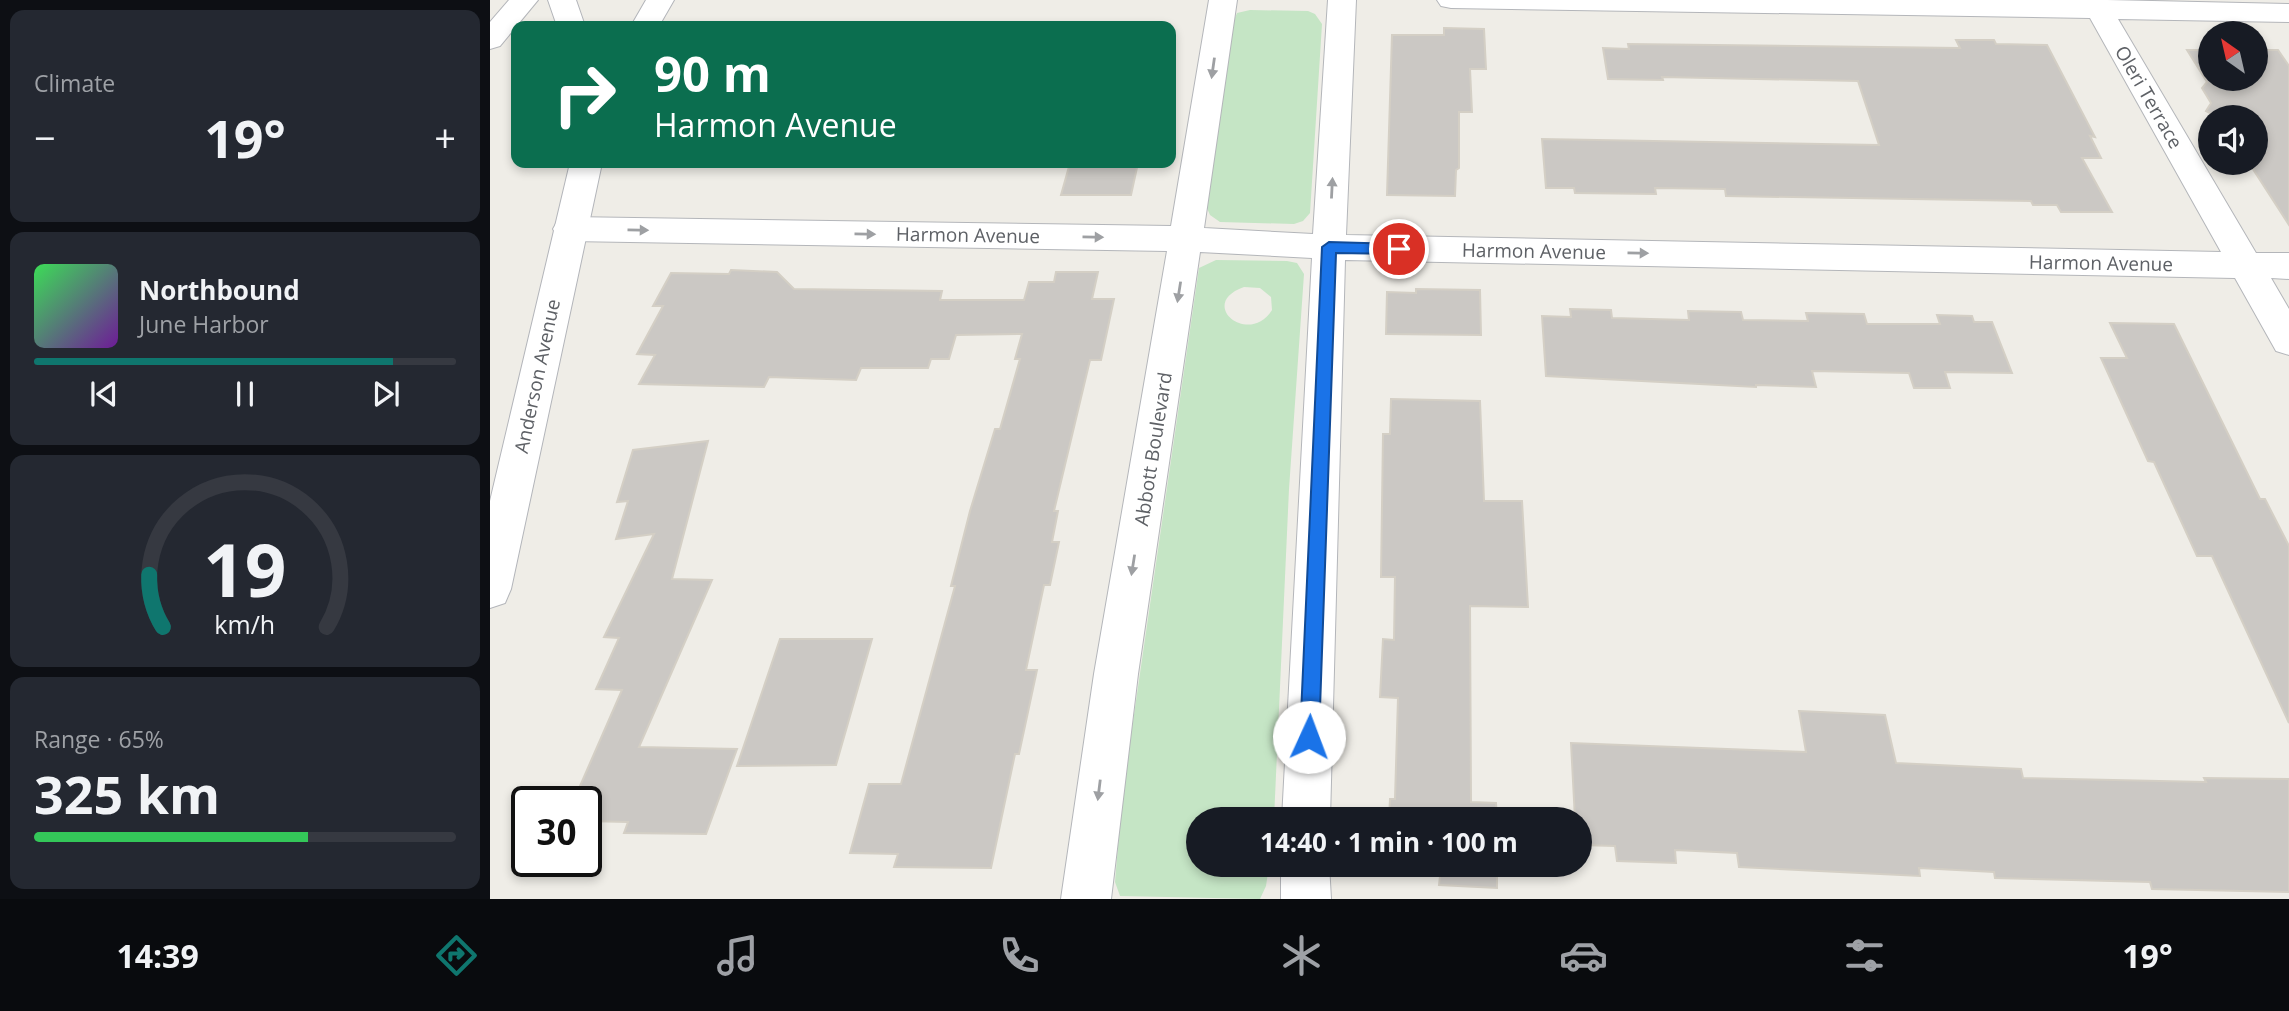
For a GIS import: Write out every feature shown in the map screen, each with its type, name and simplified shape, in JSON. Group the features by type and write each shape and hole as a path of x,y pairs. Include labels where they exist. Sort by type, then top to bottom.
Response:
{"street":[{"path":"490,40 524,0"},
{"path":"562,0 569,21"},
{"path":"648,21 660,0"},
{"name":"Abbott Boulevard","path":"1086,899 1106,732 1188,239 1223,0"},
{"path":"1306,807 1329,247 1342,0"},
{"path":"1451,0 2096,5 2289,13"},
{"name":"Oleri Terrace","path":"2096,5 2289,341"},
{"name":"Anderson Avenue","path":"490,589 585,168"},
{"name":"Harmon Avenue","path":"570,229 1188,239 1329,247 2289,266"},
{"path":"1305,877 1306,899"}],"green space":[{"path":"1250,10 1308,11 1315,14 1322,24 1310,213 1303,221 1294,224 1220,222 1210,215 1206,206 1232,25 1237,13"},
{"path":"1216,260 1297,263 1304,274 1289,489 1275,807 1186,807 1186,877 1267,877 1260,899 1120,896 1115,882 1122,797 1199,268","holes":["1244,287 1260,288 1271,297 1272,310 1262,320 1251,324 1231,319 1226,312 1225,303 1230,294"]}],"building":[{"path":"1444,28 1484,29 1486,69 1470,69 1472,112 1459,112 1459,168 1456,170 1455,196 1387,195 1392,35 1444,35"},
{"path":"1956,40 2047,45 2095,137 2090,136 2101,158 2082,158 2112,212 2061,212 2057,205 2033,205 2031,201 1726,196 1725,189 1655,188 1656,194 1575,193 1574,188 1546,188 1542,139 1879,145 1858,81 1662,77 1663,80 1608,79 1603,48 1629,49 1628,44 1960,48"},
{"path":"2187,50 2198,50 2198,68"},
{"path":"2268,50 2278,50 2289,66 2289,225 2257,175 2268,175 2268,105 2210,105 2204,91 2268,91"},
{"path":"1069,168 1137,168 1131,195 1061,195"},
{"path":"731,270 777,272 794,289 942,291 940,300 1024,300 1029,282 1054,282 1056,272 1098,272 1092,299 1114,299 1101,360 1090,360 1054,511 1058,511 1052,542 1059,542 1050,585 1044,585 1026,670 1037,670 1019,754 1015,754 991,868 894,867 898,854 850,853 869,784 901,784 955,586 951,586 970,511 995,429 1000,429 1020,359 1015,359 1022,334 956,335 949,359 931,359 928,368 861,368 856,380 769,377 764,387 639,384 655,355 637,354 663,306 653,306 671,273 729,274"},
{"path":"1416,289 1480,290 1481,335 1386,334 1387,292 1416,293"},
{"path":"1570,309 1611,310 1612,318 1689,320 1688,311 1741,312 1743,320 1808,321 1806,313 1864,314 1867,324 1940,324 1937,315 1972,316 1974,322 1992,322 2012,373 1945,372 1950,388 1914,388 1909,373 1812,371 1816,387 1756,387 1546,376 1542,316 1571,317"},
{"path":"2110,323 2174,324 2260,499 2265,499 2289,546 2289,723 2212,556 2197,556 2154,462 2148,461 2101,358 2127,358"},
{"path":"1391,399 1480,401 1484,501 1522,501 1528,607 1470,606 1471,802 1496,803 1496,807 1390,807 1390,799 1395,799 1398,698 1380,697 1383,639 1394,640 1395,577 1381,577 1383,434 1390,434"},
{"path":"708,441 672,579 712,580 639,747 737,749 706,834 624,833 628,822 602,821 602,786 580,786 622,690 596,689 619,638 604,637 654,534 616,539 628,501 617,502 633,450"},
{"path":"780,639 872,639 836,765 737,766"},
{"path":"1799,711 1885,715 1896,763 2021,769 2023,778 2206,782 2204,778 2289,779 2289,892 2152,889 2150,882 1995,878 1994,872 1919,868 1920,876 1739,867 1737,853 1675,850 1676,863 1617,861 1615,846 1592,845 1592,807 1574,807 1571,743 1806,752"},
{"path":"1440,877 1497,877 1497,888 1439,885"}],"route":[{"path":"1309,737 1329,247 1399,249"}]}
